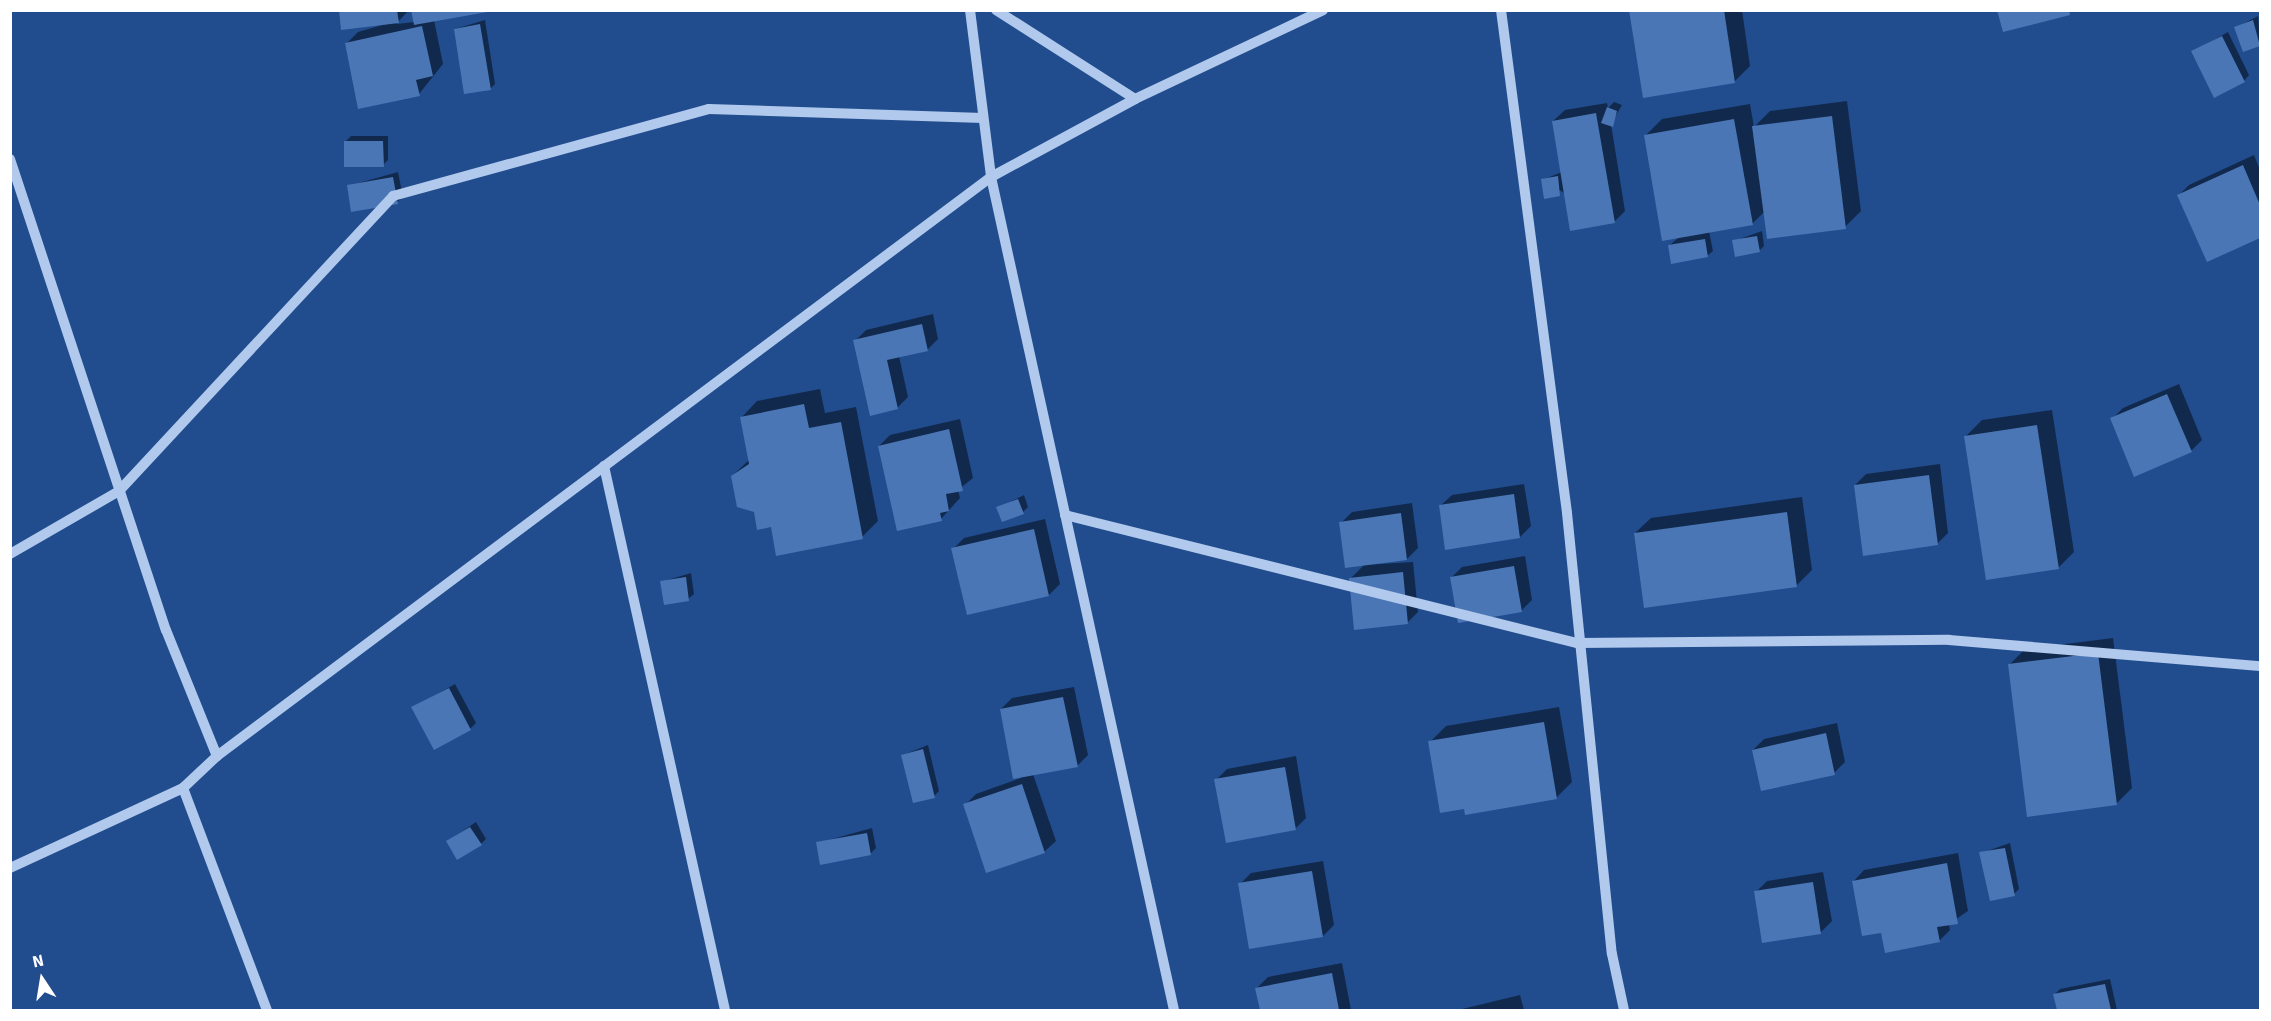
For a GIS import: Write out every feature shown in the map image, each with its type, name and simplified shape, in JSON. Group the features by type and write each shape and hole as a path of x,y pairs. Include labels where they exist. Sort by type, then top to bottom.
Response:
{"street":[{"path":"970,10 991,177 1174,1011"},
{"path":"996,10 1135,99"},
{"path":"10,868 183,788 217,756 991,177 1135,99 1323,10"},
{"path":"1500,10 1567,513 1577,643 1612,954 1624,1011"},
{"path":"10,554 119,491 393,196 709,109 983,118"},
{"path":"10,159 119,491 217,756"},
{"path":"604,466 725,1011"},
{"path":"1065,515 1577,643 1948,640 2260,666"},
{"path":"183,788 267,1011"}],"building":[{"path":"339,10 397,10 399,23 341,30"},
{"path":"411,10 487,10 487,12 414,25"},
{"path":"1629,10 1724,10 1735,83 1643,98"},
{"path":"1997,10 2069,10 2070,15 2003,32"},
{"path":"2253,20 2260,46 2243,52 2234,27"},
{"path":"480,24 491,90 464,94 454,29"},
{"path":"422,26 433,76 416,80 420,96 358,109 345,43"},
{"path":"2222,36 2245,82 2214,98 2191,51"},
{"path":"1607,107 1617,111 1613,127 1601,123"},
{"path":"1596,113 1615,223 1570,231 1552,121"},
{"path":"1832,116 1846,229 1767,239 1752,126"},
{"path":"1734,119 1753,225 1662,241 1644,135"},
{"path":"344,141 383,141 384,167 344,167"},
{"path":"2243,165 2260,205 2260,238 2207,262 2177,195"},
{"path":"1558,176 1560,196 1544,199 1541,179"},
{"path":"393,177 398,204 351,212 347,185"},
{"path":"1757,236 1760,252 1735,257 1732,240"},
{"path":"1705,239 1708,257 1671,264 1668,245"},
{"path":"922,324 928,351 887,360 898,409 870,416 853,340"},
{"path":"2167,394 2192,452 2134,477 2110,418"},
{"path":"804,404 809,428 841,422 863,539 776,556 771,527 757,530 754,512 737,507 731,476 749,464 740,417"},
{"path":"2037,425 2059,569 1986,580 1964,436"},
{"path":"949,429 963,491 946,494 949,511 940,513 942,521 897,531 878,446"},
{"path":"1929,475 1938,545 1863,556 1854,485"},
{"path":"1514,494 1520,538 1445,550 1439,505"},
{"path":"1018,499 1024,514 1002,522 996,507"},
{"path":"1787,512 1797,587 1644,608 1634,533"},
{"path":"1401,513 1407,560 1345,568 1339,522"},
{"path":"1034,529 1049,596 967,615 951,548"},
{"path":"1514,566 1522,612 1458,623 1450,577"},
{"path":"1403,572 1408,624 1354,630 1349,578"},
{"path":"686,577 689,601 664,605 660,581"},
{"path":"2098,653 2117,805 2027,817 2008,664"},
{"path":"449,688 471,730 434,750 411,707"},
{"path":"1063,697 1078,767 1013,779 1000,709"},
{"path":"1544,722 1557,799 1465,815 1464,809 1440,813 1428,741"},
{"path":"1826,733 1835,775 1761,791 1752,750"},
{"path":"923,749 935,798 913,803 901,755"},
{"path":"1285,767 1296,830 1226,843 1214,779"},
{"path":"1022,784 1045,853 986,873 963,804"},
{"path":"470,827 482,845 457,860 446,841"},
{"path":"867,833 871,855 820,865 816,842"},
{"path":"2005,848 2015,896 1990,901 1979,852"},
{"path":"1947,863 1958,924 1937,927 1940,942 1885,953 1881,933 1862,936 1852,881"},
{"path":"1312,871 1323,937 1249,949 1238,883"},
{"path":"1813,882 1821,934 1762,943 1754,891"},
{"path":"1332,973 1339,1010 1260,1010 1255,988"},
{"path":"2105,984 2111,1010 2057,1010 2053,994"}]}
